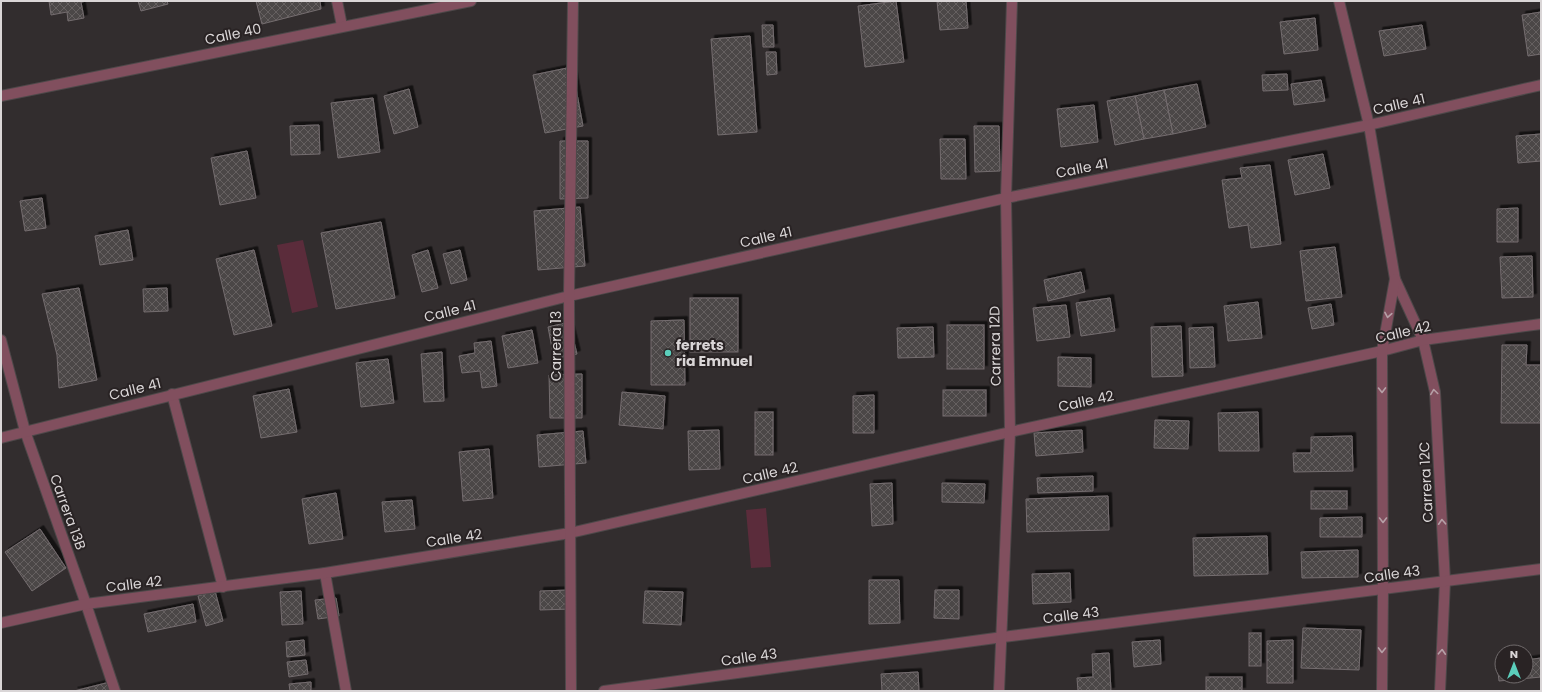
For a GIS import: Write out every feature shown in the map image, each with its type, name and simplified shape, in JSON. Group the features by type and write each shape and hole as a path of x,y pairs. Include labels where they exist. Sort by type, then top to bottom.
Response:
{"street":[{"path":"337,1 342,26"},
{"name":"Calle 40","path":"1,96 471,1"},
{"name":"Carrera 13","path":"571,691 570,296 573,1"},
{"name":"Carrera 12D","path":"999,691 1003,637 1010,432 1006,198 1012,1"},
{"name":"Carrera 12C","path":"1339,1 1369,125 1395,279 1423,340 1435,392 1445,581 1440,691"},
{"name":"Calle 41","path":"1,438 172,394 570,296 1006,198 1369,125 1541,85"},
{"name":"Carrera 12C","path":"1382,691 1382,351 1395,279"},
{"name":"Calle 42","path":"1,623 86,604 325,573 570,533 1010,432 1382,351 1423,340 1541,324"},
{"name":"Carrera 13B","path":"1,340 25,431 115,691"},
{"path":"172,394 223,587"},
{"name":"Calle 43","path":"604,691 1003,637 1541,570"},
{"path":"325,573 346,691"}],"shaded area":[{"path":"303,240 318,307 292,313 277,245"},
{"path":"766,508 771,567 751,568 746,510"}],"building":[{"path":"49,1 87,1 81,2 84,18 68,21 67,12 51,15"},
{"path":"138,1 167,1 168,4 141,11"},
{"path":"256,1 320,1 321,9 262,24"},
{"path":"896,1 904,62 865,67 858,6"},
{"path":"937,1 966,1 968,28 940,30"},
{"path":"1541,12 1541,54 1528,56 1522,15"},
{"path":"1315,18 1318,50 1284,54 1280,22"},
{"path":"762,25 773,25 774,47 763,47"},
{"path":"1422,25 1426,49 1384,56 1379,31"},
{"path":"750,36 757,132 718,135 711,39"},
{"path":"766,52 776,52 777,74 767,75"},
{"path":"572,67 583,126 545,133 533,75"},
{"path":"1287,74 1288,90 1263,91 1262,75"},
{"path":"1321,80 1325,101 1294,105 1291,84"},
{"path":"1197,84 1206,127 1173,134 1164,90"},
{"path":"409,89 418,127 394,134 384,96"},
{"path":"1164,90 1173,134 1144,139 1135,96"},
{"path":"1135,96 1144,139 1115,145 1107,101"},
{"path":"373,98 380,152 338,158 331,103"},
{"path":"1094,105 1098,142 1061,147 1057,109"},
{"path":"319,125 320,154 291,155 290,126"},
{"path":"974,126 999,126 1000,171 975,172"},
{"path":"1541,134 1541,161 1518,163 1516,136"},
{"path":"940,139 965,139 966,179 941,179"},
{"path":"560,141 588,141 588,198 560,199"},
{"path":"247,151 256,198 220,205 211,158"},
{"path":"1323,154 1330,188 1295,195 1288,160"},
{"path":"1270,165 1281,244 1251,248 1248,225 1229,228 1222,180 1242,178 1240,168"},
{"path":"42,198 46,228 25,231 20,201"},
{"path":"580,207 585,266 538,270 534,211"},
{"path":"1518,208 1518,242 1497,242 1497,209"},
{"path":"381,222 395,298 336,309 321,233"},
{"path":"128,230 133,260 100,265 95,236"},
{"path":"1335,247 1342,297 1306,301 1300,251"},
{"path":"254,250 272,326 234,335 216,259"},
{"path":"428,250 438,288 422,292 412,255"},
{"path":"460,250 467,280 451,284 443,254"},
{"path":"1532,256 1533,297 1502,298 1500,257"},
{"path":"1081,272 1085,292 1048,301 1044,280"},
{"path":"79,288 97,380 59,388 57,355 42,294"},
{"path":"167,288 168,311 144,312 143,289"},
{"path":"690,298 738,298 738,352 690,352"},
{"path":"1110,298 1115,331 1081,336 1076,303"},
{"path":"1258,302 1262,338 1228,341 1224,306"},
{"path":"1331,304 1334,325 1312,329 1308,308"},
{"path":"1066,305 1070,337 1037,341 1033,308"},
{"name":"ferrets ria Emnuel","path":"684,320 685,385 651,385 651,321"},
{"path":"569,322 577,354 554,359 548,327"},
{"path":"947,325 984,325 984,369 947,369"},
{"path":"1181,326 1183,376 1152,377 1151,327"},
{"path":"933,327 934,357 898,358 897,328"},
{"path":"1213,327 1215,367 1190,368 1189,328"},
{"path":"532,330 538,363 508,368 502,336"},
{"path":"491,341 497,386 482,388 480,371 462,373 459,356 475,353 474,343"},
{"path":"1502,345 1527,345 1526,365 1541,365 1541,423 1501,423"},
{"path":"442,352 444,401 424,402 421,354"},
{"path":"1058,357 1091,358 1091,387 1058,386"},
{"path":"388,359 394,403 361,407 356,363"},
{"path":"582,374 582,418 550,418 549,375"},
{"path":"289,389 297,432 261,438 253,396"},
{"path":"943,390 986,390 986,416 943,416"},
{"path":"622,392 665,396 663,429 619,425"},
{"path":"874,395 874,433 853,433 853,396"},
{"path":"755,412 773,412 773,455 755,455"},
{"path":"1258,412 1259,451 1219,451 1218,413"},
{"path":"1155,420 1189,421 1188,449 1154,448"},
{"path":"719,430 720,469 689,470 688,431"},
{"path":"1082,430 1083,452 1036,456 1034,433"},
{"path":"583,431 586,463 539,467 537,435"},
{"path":"1352,436 1353,471 1294,472 1293,453 1311,453 1311,437"},
{"path":"489,449 493,498 463,501 459,452"},
{"path":"1093,476 1093,491 1038,493 1037,478"},
{"path":"892,483 893,524 872,526 870,484"},
{"path":"942,483 985,484 984,503 942,502"},
{"path":"1311,491 1347,491 1347,509 1311,509"},
{"path":"336,493 343,539 309,544 302,499"},
{"path":"1108,496 1109,530 1027,532 1026,499"},
{"path":"412,500 415,529 385,532 382,502"},
{"path":"1362,517 1362,537 1320,537 1320,518"},
{"path":"40,529 66,568 32,591 5,552"},
{"path":"1267,536 1268,574 1194,576 1193,538"},
{"path":"1358,550 1358,577 1302,578 1301,552"},
{"path":"1070,573 1071,602 1033,604 1032,574"},
{"path":"869,580 899,580 900,623 869,624"},
{"path":"571,590 571,609 540,610 540,591"},
{"path":"935,590 959,590 959,619 934,618"},
{"path":"215,591 223,621 206,626 198,596"},
{"path":"301,591 303,624 282,625 280,592"},
{"path":"645,591 683,592 681,625 643,623"},
{"path":"336,598 339,616 318,619 315,600"},
{"path":"193,604 196,622 148,632 144,614"},
{"path":"1303,628 1361,630 1359,670 1301,668"},
{"path":"1249,633 1261,633 1261,666 1249,666"},
{"path":"304,640 305,655 287,657 286,642"},
{"path":"1160,640 1161,664 1134,667 1132,642"},
{"path":"1293,640 1293,683 1267,683 1267,641"},
{"path":"1109,653 1111,691 1078,691 1077,678 1093,677 1092,654"},
{"path":"1541,658 1541,677 1534,678 1534,659"},
{"path":"306,660 308,674 289,677 287,662"},
{"path":"918,672 919,691 882,691 881,674"},
{"path":"1206,677 1242,677 1242,691 1206,691"},
{"path":"110,682 112,691 74,691"},
{"path":"311,682 311,691 290,691 289,684"}],"place":[{"name":"ferrets ria Emnuel","path":"668,353"}]}
